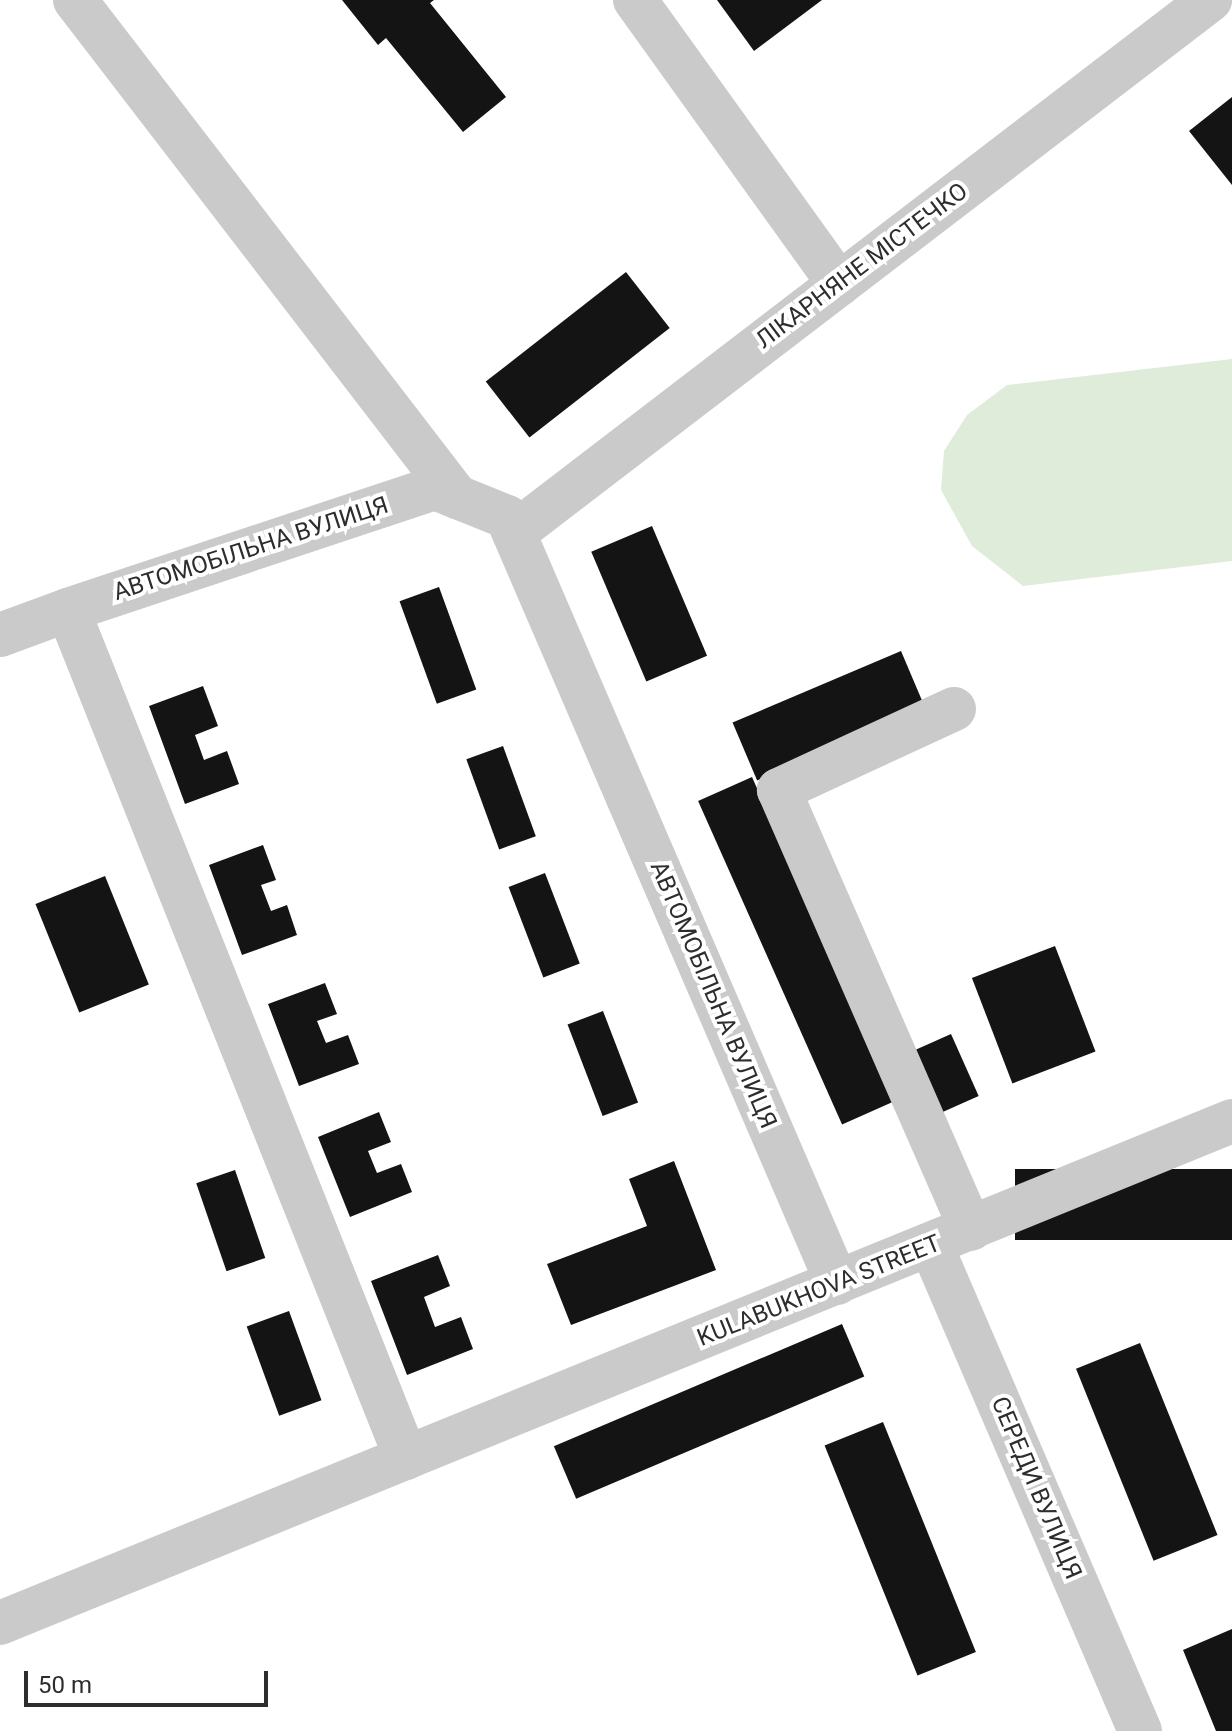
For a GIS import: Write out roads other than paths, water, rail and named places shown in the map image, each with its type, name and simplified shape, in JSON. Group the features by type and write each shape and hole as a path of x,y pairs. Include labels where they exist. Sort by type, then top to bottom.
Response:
{"street":[{"path":"75,0 457,497"},
{"path":"635,0 839,284"},
{"name":"ЛІКАРНЯНЕ МІСТЕЧКО","path":"514,533 1210,0"},
{"name":"АВТОМОБІЛЬНА ВУЛИЦЯ","path":"0,635 435,488 507,517 837,1283"},
{"path":"68,610 406,1458"},
{"name":"СЕРЕДИ ВУЛИЦЯ","path":"954,709 779,790 1140,1731"},
{"name":"KULABUKHOVA STREET","path":"0,1623 1232,1121"}]}
